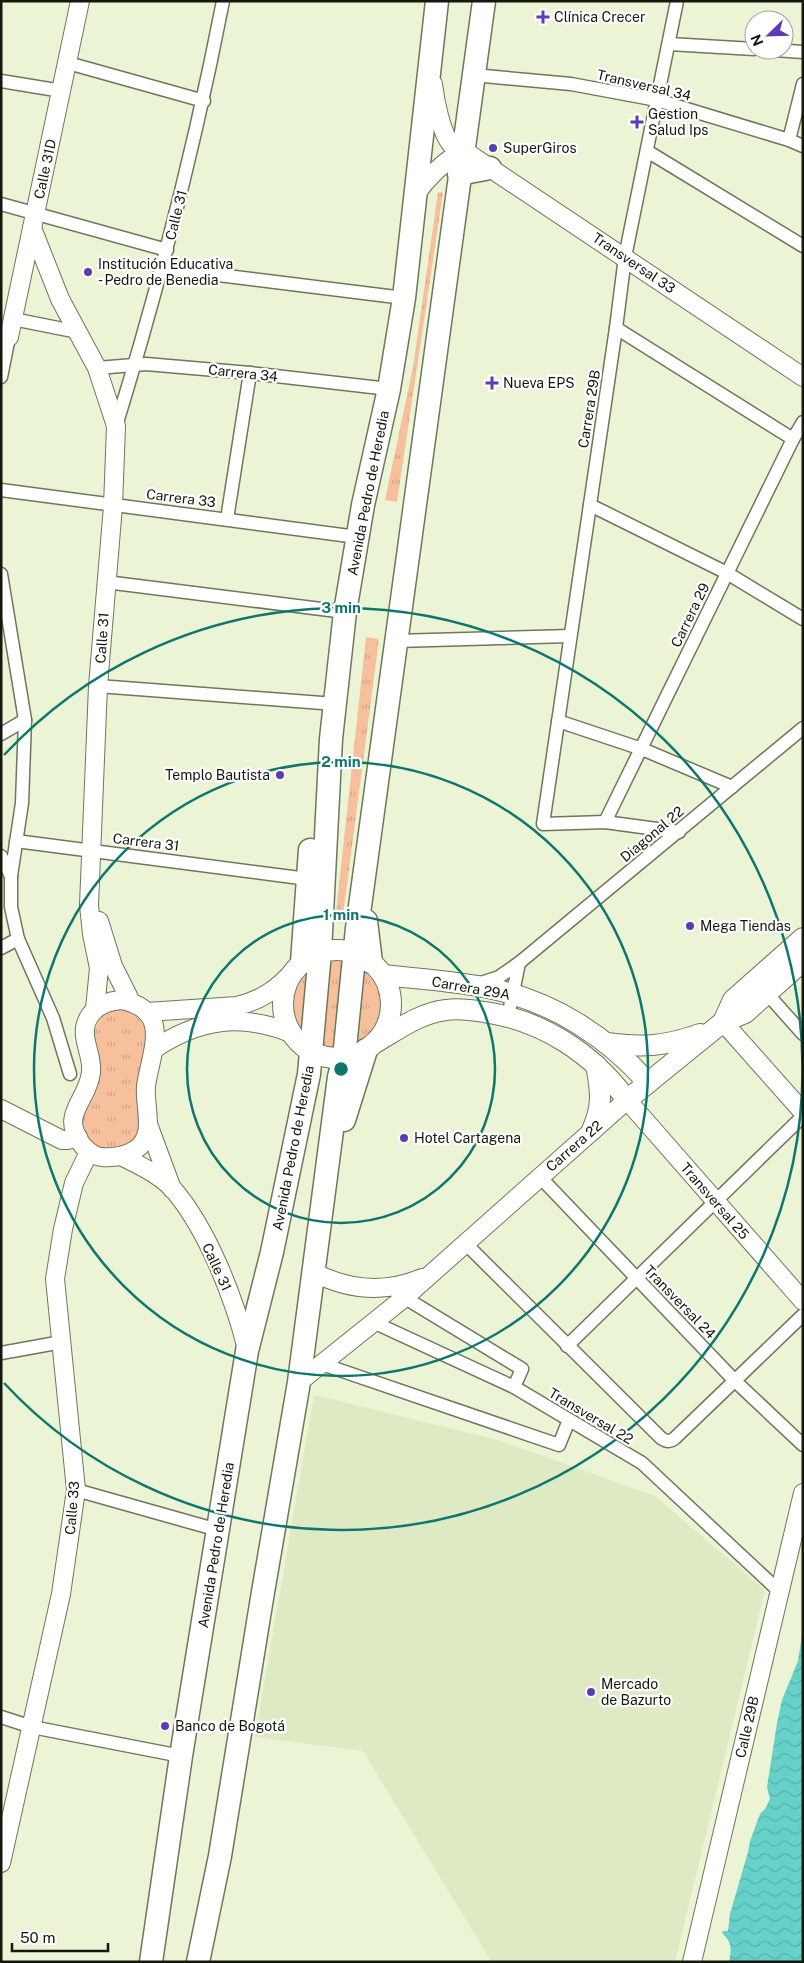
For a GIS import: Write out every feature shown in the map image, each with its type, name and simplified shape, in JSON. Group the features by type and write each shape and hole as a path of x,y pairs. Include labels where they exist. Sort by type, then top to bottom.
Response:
{"highway":[{"name":"Avenida Pedro de Heredia","path":"150,1962 181,1756 247,1351 272,1252 290,1164 300,1072 306,961 345,612 357,537 389,389 404,298 437,1"},
{"path":"198,1962 220,1856 299,1382 328,1168 338,1077 369,963 362,893 459,174 473,75 486,2"},
{"path":"459,174 490,168"},
{"path":"306,961 312,820 331,739"},
{"path":"328,1168 370,1047"}],"main road":[{"name":"Carrera 22","path":"760,986 803,938"},
{"name":"Carrera 29A","path":"306,961 344,950 369,963 475,985 532,1001 565,1016 607,1043 648,1083"},
{"path":"306,961 286,987 283,1007 286,1020 301,1042 328,1057 344,1058"},
{"name":"Carrera 22","path":"627,1100 723,1022 733,1000 803,961"},
{"path":"369,963 388,986 391,998 388,1024 382,1035 370,1047"},
{"name":"Carrera 29A","path":"344,1058 370,1047 419,1018 446,1010 477,1011 508,1017 540,1028 570,1044 596,1065 627,1100"},
{"name":"Carrera 29A","path":"607,1043 631,1047 655,1046 702,1034 723,1022"},
{"path":"592,1130 599,1116 601,1100 596,1065"}],"street":[{"name":"Calle 31D","path":"5,339 13,319 80,1"},
{"name":"Calle 31","path":"95,1009 99,968 92,934 89,905 98,686 113,506 116,426 167,250 204,101 224,1"},
{"name":"Carrera 29B","path":"605,822 543,824 625,257 677,1"},
{"path":"668,44 744,48"},
{"name":"Transversal 33","path":"430,59 436,104 442,124 452,145 463,150 625,257 803,377"},
{"path":"68,63 204,101"},
{"name":"Transversal 34","path":"473,75 571,84 657,100 789,140 803,146"},
{"path":"1,81 62,91"},
{"path":"789,140 803,84"},
{"path":"416,194 425,181 441,166 463,150"},
{"path":"647,151 803,246"},
{"path":"1,204 33,221 167,250"},
{"name":"Calle 31","path":"33,221 57,291 97,368 116,426"},
{"path":"162,268 404,298"},
{"path":"13,319 78,332"},
{"path":"616,328 793,439"},
{"path":"1,377 5,339"},
{"name":"Carrera 34","path":"97,368 146,364 250,373 389,389"},
{"path":"227,519 250,373"},
{"name":"Carrera 29","path":"605,822 803,422"},
{"name":"Carrera 33","path":"1,490 357,537"},
{"path":"590,505 727,573 803,619"},
{"path":"1,574 25,720 22,803 11,876 11,907 18,939 53,1018 70,1074"},
{"path":"106,582 345,612"},
{"path":"396,641 570,636"},
{"path":"98,686 335,704"},
{"path":"1,734 25,720"},
{"path":"558,721 642,749 732,787"},
{"name":"Diagonal 22","path":"475,985 499,977 519,963 803,728"},
{"path":"605,822 678,832"},
{"name":"Carrera 31","path":"16,841 308,879"},
{"name":"Calle 31","path":"91,850 93,889 101,928 114,966 131,1002"},
{"path":"1,856 11,876"},
{"path":"1,948 18,939"},
{"path":"146,1012 237,1006 249,1003 270,993 306,961"},
{"path":"508,1017 519,963"},
{"path":"760,986 803,1034"},
{"path":"112,1001 131,1002 146,1012 154,1023 156,1034 146,1086 147,1137 143,1143 130,1153 121,1156 99,1157 89,1152 78,1137 74,1127 73,1117 75,1108 87,1088 91,1073 84,1030 87,1019 95,1009 112,1001"},
{"path":"154,1049 190,1029 210,1023 230,1021 272,1026 301,1042"},
{"path":"723,1022 803,1112"},
{"name":"Carrera 22","path":"299,1382 373,1322 397,1293 410,1283 429,1275 627,1100"},
{"name":"Transversal 25","path":"627,1100 803,1301"},
{"path":"1,1109 62,1140 78,1137"},
{"path":"567,1346 803,1116"},
{"name":"Calle 31","path":"148,1124 172,1189 216,1260 237,1312 247,1351"},
{"name":"Calle 33","path":"1,1863 61,1594 76,1490 55,1279 62,1229 74,1183 89,1152"},
{"name":"Calle 31","path":"121,1156 148,1170 172,1189"},
{"name":"Transversal 24","path":"540,1177 735,1381 803,1445"},
{"path":"465,1243 661,1438 670,1442 803,1315"},
{"name":"Carrera 22","path":"313,1272 349,1286 397,1293"},
{"path":"397,1293 522,1369 514,1387"},
{"name":"Transversal 22","path":"373,1322 514,1387 642,1462 779,1591"},
{"path":"1,1353 62,1342"},
{"path":"322,1364 559,1445 569,1420"},
{"path":"76,1490 218,1530"},
{"name":"Calle 29B","path":"692,1962 803,1493"},
{"path":"1,1718 181,1756"}],"shaded area":[{"name":"Mercado de Bazurto","path":"314,1395 498,1440 655,1496 765,1590 675,1962 491,1961 363,1751 255,1737"}],"green space":[{"path":"438,192 443,193 397,502 385,500 413,367"},
{"path":"366,637 379,639 342,923 335,922"},
{"path":"337,960 354,963 362,967 374,979 378,987 381,1004 378,1021 374,1029 362,1041 354,1045 337,1048 320,1045 312,1041 300,1029 296,1021 293,1004 296,987 300,979 312,967 320,963"},
{"path":"119,1010 130,1013 138,1018 147,1036 140,1129 137,1138 129,1145 119,1149 108,1150 90,1140 84,1128 82,1118 99,1079 99,1066 94,1040 96,1025 104,1016"}],"water":[{"path":"803,1629 803,1962 729,1962 730,1946 722,1933 723,1931 728,1931 730,1914 750,1841 760,1814 770,1799 767,1787 777,1723 782,1700 798,1661"}],"place":[{"name":"Clínica Crecer","path":"543,17"},
{"name":"Gestion Salud Ips","path":"637,122"},
{"name":"SuperGiros","path":"493,148"},
{"name":"Institución Educativa - Pedro de Benedia","path":"88,272"},
{"name":"Nueva EPS","path":"492,383"},
{"name":"Templo Bautista","path":"280,775"},
{"name":"Mega Tiendas","path":"690,926"},
{"name":"Hotel Cartagena","path":"404,1138"},
{"name":"Mercado de Bazurto","path":"591,1692"},
{"name":"Banco de Bogotá","path":"165,1726"}]}
